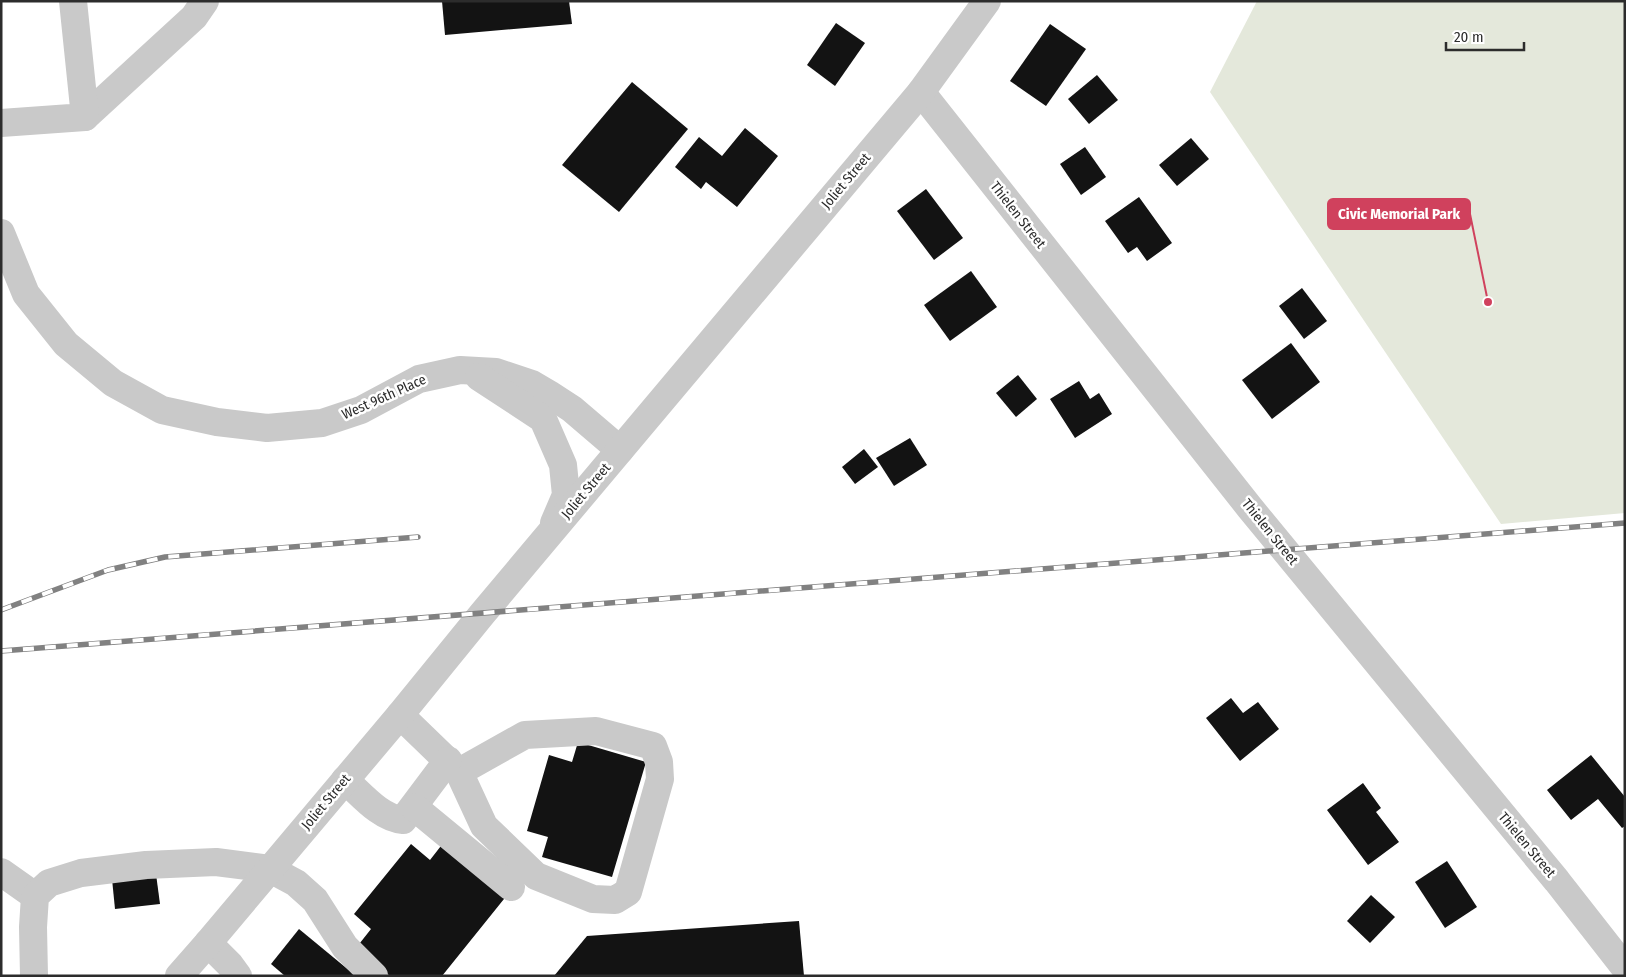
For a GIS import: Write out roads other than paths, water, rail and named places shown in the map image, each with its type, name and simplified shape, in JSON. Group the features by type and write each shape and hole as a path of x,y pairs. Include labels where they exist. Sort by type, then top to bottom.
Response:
{"street":[{"path":"73,1 85,117"},
{"path":"1,124 85,117 194,17 205,1"},
{"name":"Joliet Street","path":"179,976 921,92 986,1"},
{"name":"Thielen Street","path":"921,92 1250,508 1557,881 1625,968"},
{"name":"West 96th Place","path":"1,233 26,294 66,344 113,383 162,410 217,422 267,428 322,423 361,410 419,379 460,370 496,372 532,384 572,409 620,450"},
{"path":"469,371 543,419 563,465 566,495 549,536"},
{"path":"345,780 382,813 395,820 403,820 454,766 525,734 596,730 653,746 660,762 660,779 628,892 615,900 593,899 536,876 484,826 454,766 400,715"},
{"path":"414,807 511,887"},
{"path":"34,976 33,927 35,896 49,883 80,873 146,865 216,862 270,869 296,883 316,900 345,948 374,976"},
{"path":"1,872 35,896"},
{"path":"208,943 238,976"}],"railway":[{"path":"1,651 1625,523"},
{"path":"1,610 108,570 165,557 418,537"}],"place":[{"name":"Civic Memorial Park","path":"1488,302"}]}
